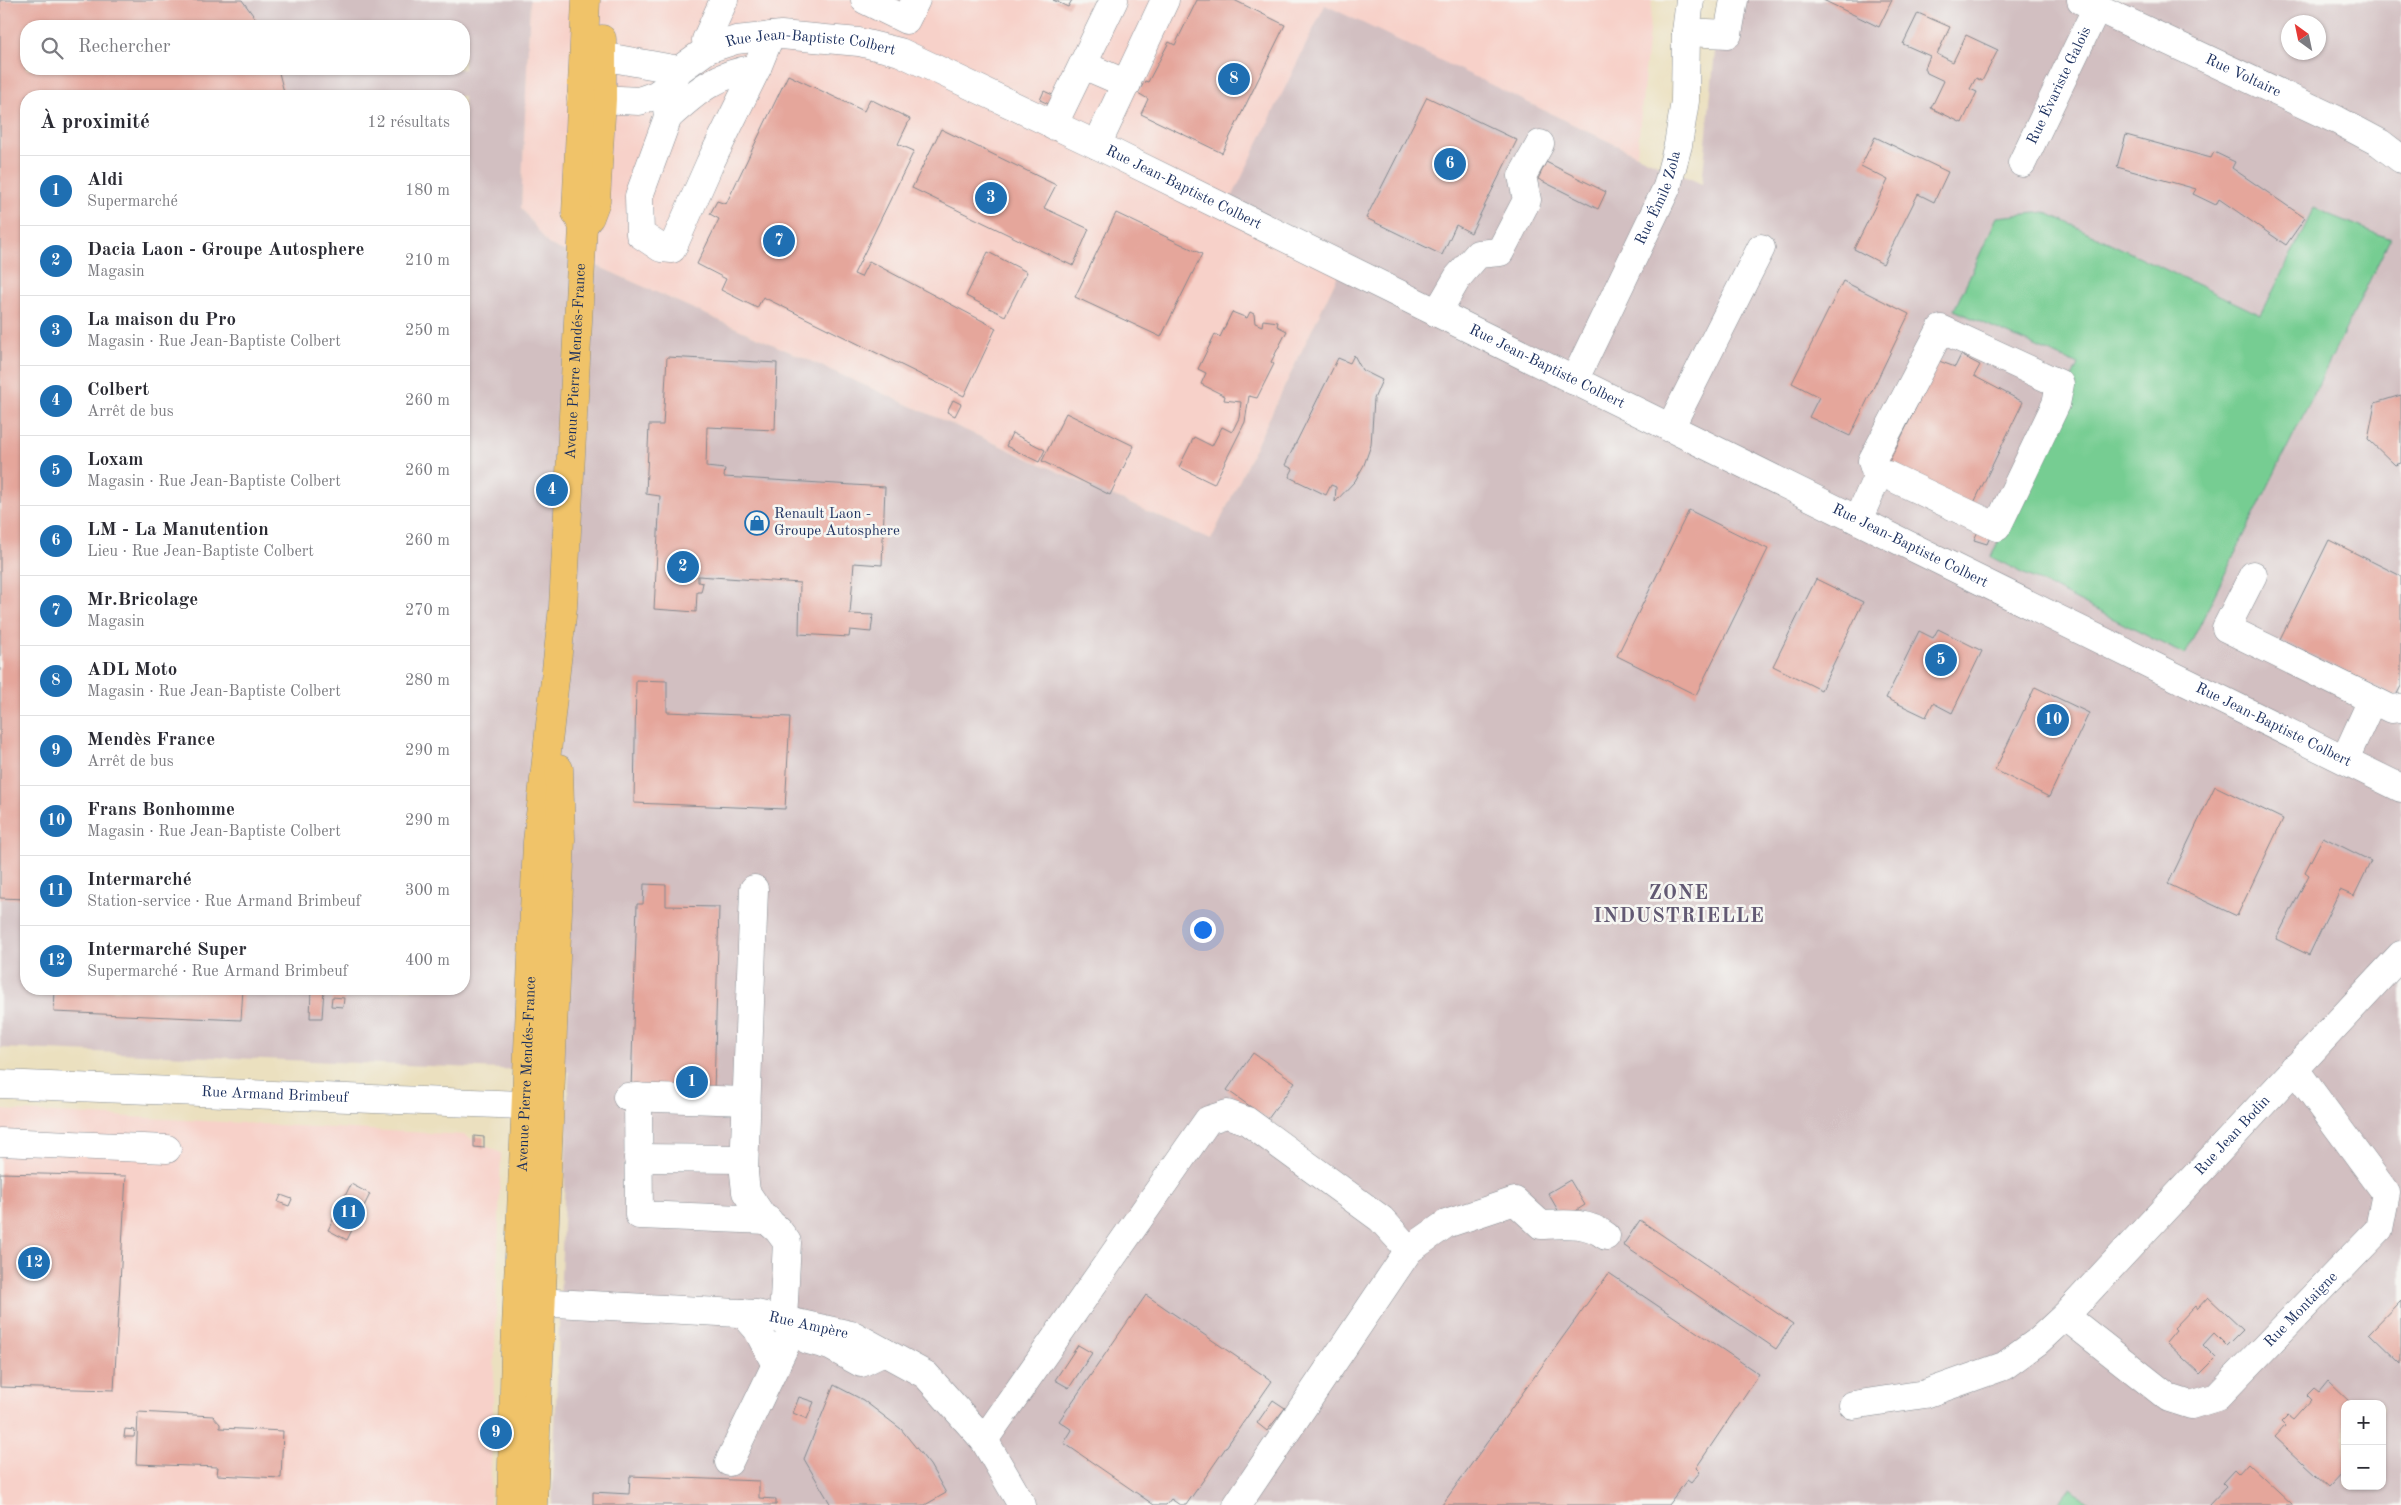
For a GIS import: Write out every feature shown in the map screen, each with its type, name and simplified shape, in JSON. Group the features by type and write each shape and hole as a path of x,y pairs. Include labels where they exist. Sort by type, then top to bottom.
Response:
{"main road":[{"name":"Avenue Pierre Mendés-France","path":"533,1505 530,1310 538,1105 561,839 557,645 563,607 583,226 576,213 592,98 593,56 586,0"},
{"name":"Avenue Pierre Mendés-France","path":"593,56 604,0"},
{"name":"Avenue Pierre Mendés-France","path":"511,1505 530,1310"}],"street":[{"path":"708,50 706,40 724,0"},
{"path":"865,0 906,20 916,0"},
{"path":"1053,126 1114,0"},
{"path":"1097,145 1165,0"},
{"name":"Rue Émile Zola","path":"1574,381 1667,187 1678,145 1685,101 1686,32 1690,0"},
{"path":"1686,32 1728,34 1734,0"},
{"name":"Rue Voltaire","path":"2089,4 2337,120 2380,143 2401,159"},
{"name":"Rue Évariste Galois","path":"2022,163 2089,4"},
{"path":"593,56 673,79 668,117 639,196 640,234 661,248 672,249 710,163 757,68 770,36"},
{"name":"Rue Jean-Baptiste Colbert","path":"592,98 639,101 656,95 708,50 736,40 770,36 859,42 900,52 1053,126 1097,145 2401,788"},
{"path":"1083,64 1127,84"},
{"path":"668,117 697,90 736,71 757,68"},
{"path":"1437,313 1458,277 1478,254 1500,252 1527,200 1522,176 1540,144"},
{"path":"1670,428 1761,248"},
{"path":"1858,520 1877,477 1872,461 1941,329 2060,384 2056,404 1998,527 1887,475 1877,477"},
{"path":"2253,575 2226,628 2390,709 2401,708"},
{"path":"2345,759 2372,700"},
{"path":"728,1462 780,1356 789,1321 787,1242 746,1192 744,1159 754,889"},
{"name":"Rue Jean Bodin","path":"1853,1405 1925,1394 2004,1366 2037,1342 2065,1316 2401,955"},
{"name":"Rue Montaigne","path":"2065,1316 2169,1398 2191,1405 2217,1397 2379,1229 2386,1193 2294,1068"},
{"name":"Rue Armand Brimbeuf","path":"0,1084 538,1105"},
{"path":"746,1101 632,1097 638,1158 639,1216 768,1220"},
{"path":"984,1440 1208,1120 1226,1114 1247,1121 1381,1219 1409,1250"},
{"path":"0,1142 167,1148"},
{"path":"638,1158 744,1159"},
{"path":"1237,1505 1409,1250 1446,1224 1515,1201 1541,1225 1586,1225 1597,1229 1606,1236"},
{"name":"Rue Ampère","path":"530,1310 743,1313 855,1336 926,1375 984,1440 1022,1505"},
{"path":"743,1313 780,1356"},
{"path":"780,1356 805,1340 830,1346 861,1363 884,1352"}],"shaded area":[{"path":"0,0 530,0 521,208 548,244 1211,540 1340,271 1223,216 1325,5 1637,155 1702,184 1720,0 2401,0 2401,1505 552,1505 569,1072 0,1048"},
{"path":"530,0 1652,0 1637,155 1325,6 1340,271 1211,540 548,244 521,208"},
{"path":"0,1110 464,1135 501,1153 490,1505 0,1505"}],"green space":[{"path":"2314,208 2390,239 2185,655 1991,557 2078,365 1954,310 1997,217 2045,212 2261,315"},
{"path":"2070,1488 2093,1505 2057,1505"}],"building":[{"path":"0,0 242,0 257,20 20,20 20,75 280,75 283,90 20,90 20,899 0,898"},
{"path":"1053,0 1072,0 1068,7"},
{"path":"1197,0 1234,0 1285,25 1222,153 1141,114 1148,99 1138,93 1145,81 1148,82 1169,42 1175,45"},
{"path":"1823,0 1892,0 1879,27"},
{"path":"1918,13 1950,27 1937,54 1953,62 1966,35 1998,50 1982,81 1976,78 1970,89 1977,92 1962,123 1931,108 1944,81 1927,73 1925,68 1930,56 1903,44"},
{"path":"788,75 864,111 870,99 910,119 898,144 914,151 854,274 861,277 869,261 996,328 964,396 763,297 757,308 721,290 726,279 697,264 719,219 710,214 717,201 726,204"},
{"path":"1044,91 1057,97 1053,106 1040,100"},
{"path":"1427,97 1517,140 1471,233 1456,225 1442,255 1366,218"},
{"path":"941,129 1056,185 1044,208 1089,229 1073,266 912,188"},
{"path":"2126,135 2211,158 2214,152 2235,162 2232,168 2305,218 2286,245 2219,199 2216,205 2193,194 2196,189 2117,167"},
{"path":"1875,137 1948,172 1934,202 1918,194 1883,264 1854,249 1888,180 1861,166"},
{"path":"1546,162 1606,192 1598,209 1538,179"},
{"path":"1116,213 1202,254 1161,337 1075,297"},
{"path":"988,252 1027,272 1005,316 966,296"},
{"path":"1843,281 1909,314 1850,436 1809,417 1819,397 1792,383"},
{"path":"1232,312 1247,318 1250,312 1254,314 1255,323 1262,326 1263,320 1278,322 1277,326 1287,331 1271,362 1274,364 1257,398 1249,396 1245,422 1214,484 1179,467 1194,437 1212,446 1222,427 1232,432 1239,418 1241,402 1224,400 1225,396 1201,384 1206,373 1198,369 1215,334 1220,337"},
{"path":"1354,355 1362,370 1382,380 1374,399 1371,445 1364,465 1355,481 1335,502 1336,487 1331,485 1326,495 1289,477 1293,469 1285,465 1338,358 1350,363"},
{"path":"1961,355 1980,365 1974,376 2023,402 1971,509 1886,468 1939,361 1955,367"},
{"path":"667,357 777,363 775,430 707,427 706,467 725,469 724,477 885,487 882,565 854,563 850,614 873,615 871,632 850,630 849,637 799,634 800,583 698,576 698,582 703,583 701,592 697,592 696,612 654,609 660,496 646,494 649,425 663,425"},
{"path":"2401,395 2401,463 2395,465 2368,439 2375,403"},
{"path":"953,400 961,404 955,416 947,412"},
{"path":"1066,413 1134,446 1110,495 1042,461"},
{"path":"1012,433 1045,450 1039,462 1006,446"},
{"path":"1689,510 1768,549 1696,695 1617,656"},
{"path":"1978,531 1990,537 1987,544 1974,540"},
{"path":"2329,540 2401,576 2401,686 2396,696 2280,639"},
{"path":"1816,579 1863,602 1821,690 1773,666"},
{"path":"1938,629 1982,651 1952,713 1933,703 1926,717 1886,698 1919,631 1933,638"},
{"path":"636,680 667,681 667,712 790,717 785,809 634,803"},
{"path":"2035,687 2089,713 2049,797 1995,770"},
{"path":"2215,786 2283,819 2237,916 2168,884"},
{"path":"2323,837 2371,861 2354,896 2340,890 2309,955 2276,939 2309,875 2305,872"},
{"path":"644,884 666,885 666,906 719,907 714,1092 631,1089 637,904 643,904"},
{"path":"55,995 243,995 241,1020 54,1012"},
{"path":"311,995 324,995 322,1018 310,1018"},
{"path":"332,997 344,998 343,1007 331,1006"},
{"path":"1253,1053 1295,1082 1268,1119 1227,1090"},
{"path":"474,1136 484,1137 484,1148 474,1147"},
{"path":"0,1173 126,1176 114,1390 0,1387"},
{"path":"1570,1180 1585,1205 1563,1219 1548,1193"},
{"path":"351,1184 370,1194 347,1240 328,1230"},
{"path":"281,1195 292,1199 289,1206 278,1202"},
{"path":"1640,1220 1793,1324 1776,1349 1623,1245"},
{"path":"1609,1273 1759,1374 1696,1468 1700,1472 1691,1483 1687,1480 1668,1505 1442,1505"},
{"path":"1146,1295 1272,1381 1186,1505 1180,1505 1171,1499 1166,1505 1154,1505 1064,1443 1072,1430 1059,1421"},
{"path":"2208,1297 2243,1330 2227,1346 2214,1333 2203,1345 2216,1358 2200,1374 2166,1342 2176,1330 2174,1328 2195,1306 2197,1309"},
{"path":"2401,1300 2401,1364 2369,1333"},
{"path":"1078,1345 1092,1353 1069,1388 1055,1380"},
{"path":"2328,1381 2348,1400 2341,1400 2341,1474 2329,1487 2275,1437 2285,1426 2281,1422 2288,1415 2293,1419 2311,1399 2307,1395 2314,1388 2319,1392"},
{"path":"834,1385 863,1400 901,1429 930,1465 946,1493 925,1505 831,1505 804,1459"},
{"path":"799,1397 814,1402 807,1419 793,1413"},
{"path":"1273,1400 1285,1408 1267,1431 1257,1423"},
{"path":"138,1412 213,1416 220,1424 220,1428 283,1431 281,1478 217,1475 218,1467 136,1464"},
{"path":"125,1429 135,1430 134,1437 124,1437"},
{"path":"2248,1463 2293,1505 2209,1505 2226,1487 2222,1483 2234,1470 2238,1474"},
{"path":"630,1476 759,1481 759,1498 776,1499 776,1505 593,1505 593,1492 629,1494"}],"place":[{"name":"ADL Moto","path":"1234,79"},
{"name":"LM - La Manutention","path":"1450,164"},
{"name":"La maison du Pro","path":"991,198"},
{"name":"Mr.Bricolage","path":"779,241"},
{"name":"Colbert","path":"552,490"},
{"name":"Renault Laon - Groupe Autosphere","path":"757,523"},
{"name":"Dacia Laon - Groupe Autosphere","path":"683,567"},
{"name":"Loxam","path":"1941,660"},
{"name":"Frans Bonhomme","path":"2053,720"},
{"name":"Aldi","path":"692,1082"},
{"name":"Intermarché","path":"349,1213"},
{"name":"Intermarché Super","path":"34,1263"},
{"name":"Mendès France","path":"496,1433"}],"district":[{"name":"ZONE INDUSTRIELLE","path":"1679,906"}]}
